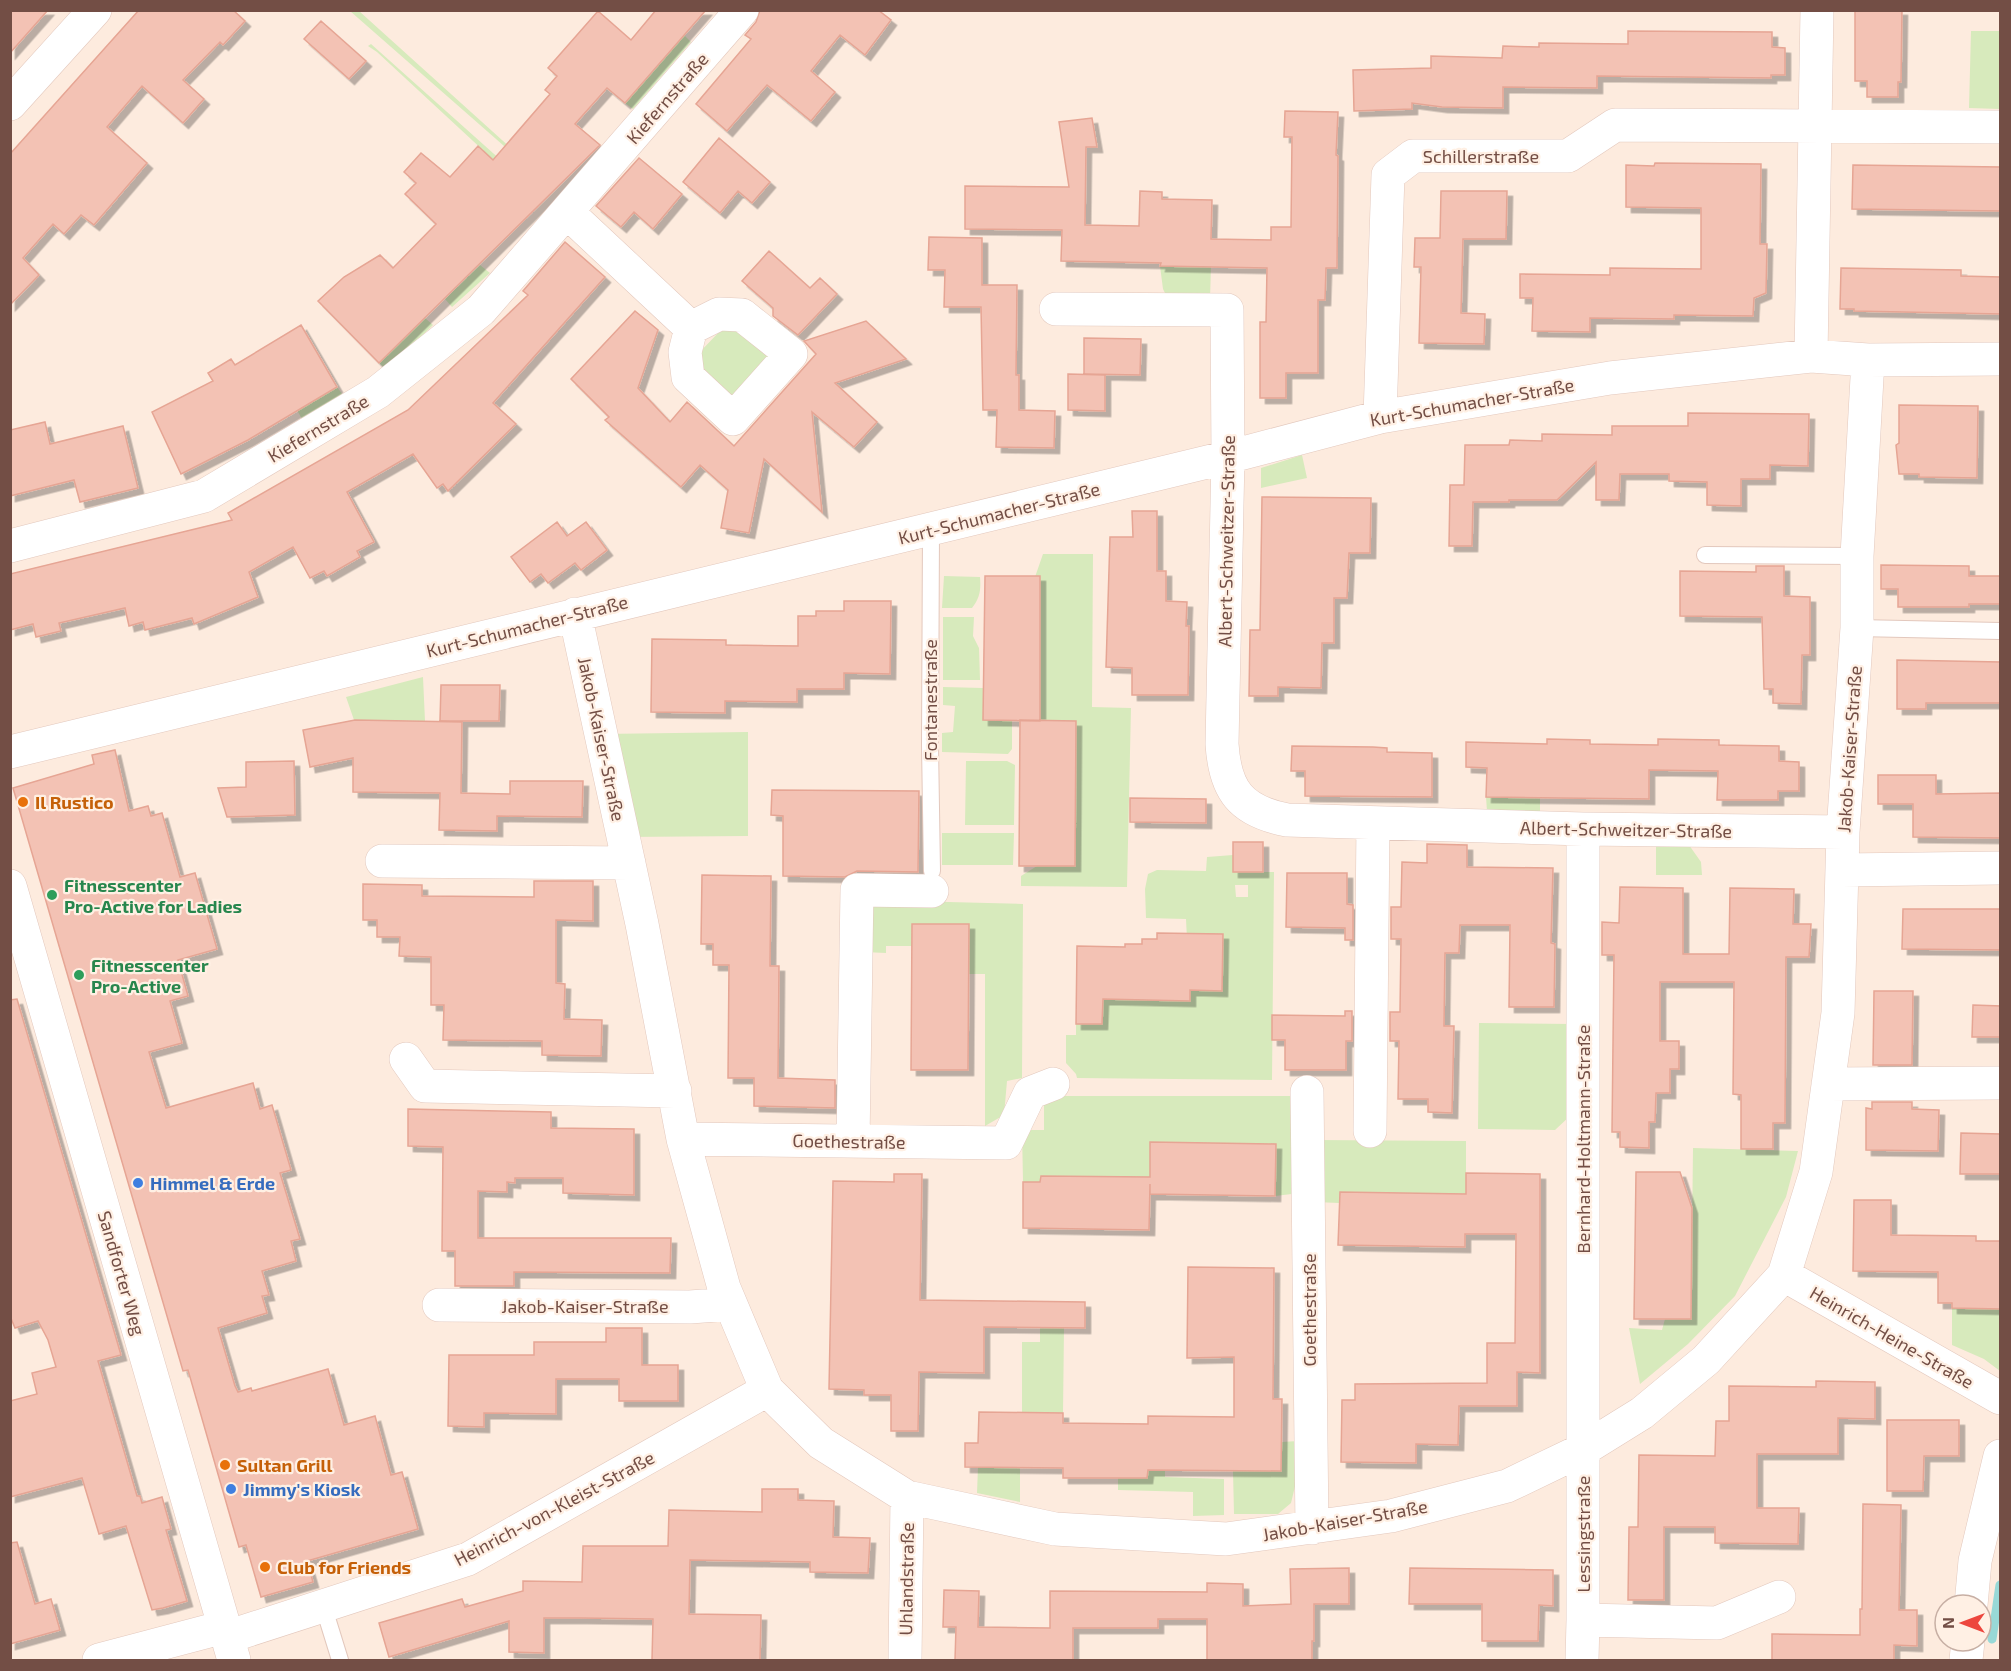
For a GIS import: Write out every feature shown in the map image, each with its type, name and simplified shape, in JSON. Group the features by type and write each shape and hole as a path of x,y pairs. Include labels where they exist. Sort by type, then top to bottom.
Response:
{"street":[{"path":"10,104 95,10"},
{"name":"Kiefernstraße","path":"10,546 204,496 368,398 481,310 742,10"},
{"path":"1811,356 1817,10"},
{"name":"Schillerstraße","path":"1380,417 1388,175 1413,156 1568,156 1615,125 2001,127"},
{"path":"567,212 691,328"},
{"name":"Albert-Schweitzer-Straße","path":"1056,309 1227,310 1228,457 1222,744 1224,769 1229,783 1237,797 1250,807 1266,816 1287,820 1583,829 1843,832"},
{"name":"Kurt-Schumacher-Straße","path":"10,752 574,614 931,530 1380,417 1610,378 1811,356 1868,360 2001,359"},
{"name":"Jakob-Kaiser-Straße","path":"574,614 629,863 675,1091 682,1139 730,1304 768,1390 821,1443 907,1497 1055,1529 1226,1539 1391,1516 1507,1486 1584,1449 1642,1413 1706,1360 1784,1275 1816,1172 1838,1012 1843,832 1857,628 1857,556 1868,360"},
{"path":"1370,1131 1373,823"},
{"name":"Bernhard-Holtmann-Straße","path":"1583,829 1584,1449"},
{"path":"382,861 629,863"},
{"path":"1842,870 2001,868"},
{"name":"Fontanestraße","path":"853,1141 857,890 932,881"},
{"name":"Sandforter Weg","path":"10,886 228,1642"},
{"path":"406,1059 425,1086 675,1091"},
{"path":"1828,1084 2001,1083"},
{"name":"Goethestraße","path":"682,1139 1006,1143 1030,1092 1053,1084"},
{"name":"Goethestraße","path":"1307,1092 1312,1528"},
{"name":"Heinrich-Heine-Straße","path":"1784,1275 2001,1398"},
{"name":"Jakob-Kaiser-Straße","path":"439,1305 690,1307 730,1304"},
{"name":"Heinrich-von-Kleist-Straße","path":"99,1660 228,1642 323,1605 468,1559 768,1390"},
{"name":"Lessingstraße","path":"1582,1660 1584,1449"},
{"path":"1972,1593 1975,1561 2001,1456"},
{"name":"Uhlandstraße","path":"905,1660 907,1497"},
{"path":"1583,1620 1717,1623 1779,1597"}],"lane":[{"name":"Fontanestraße","path":"931,530 932,881"},
{"path":"1705,555 1857,556"},
{"path":"1857,628 2001,631"},
{"path":"323,1605 340,1660"}],"green space":[{"path":"350,11 359,11 513,150 512,153"},
{"path":"1971,31 2000,31 2000,109 1969,108"},
{"path":"684,35 691,42 633,109 625,103"},
{"path":"371,44 503,162 500,166 368,46"},
{"path":"480,265 490,273 452,307 445,299"},
{"path":"1160,266 1211,266 1210,299 1168,299 1163,289"},
{"path":"425,318 433,325 387,370 379,363"},
{"path":"732,326 774,360 731,407 699,377 697,355 721,330"},
{"path":"337,387 343,395 302,419 297,410"},
{"path":"1302,455 1307,478 1261,488 1261,468"},
{"path":"1043,554 1093,554 1092,707 1131,708 1127,887 1021,886 1021,876 1037,866 1070,865 1033,721 1035,577"},
{"path":"944,576 980,577 979,594 972,608 942,608"},
{"path":"943,617 974,617 973,636 979,648 980,680 943,680"},
{"path":"423,677 425,721 354,720 346,697"},
{"path":"943,687 983,688 983,720 1012,720 1012,749 1008,754 942,752 942,733 953,732 955,706 943,705"},
{"path":"748,732 748,836 624,837 602,734"},
{"path":"966,761 1007,761 1015,765 1014,825 965,825"},
{"path":"1486,797 1540,798 1540,816 1487,811"},
{"path":"942,833 1014,833 1013,865 942,865"},
{"path":"1689,845 1701,862 1702,875 1656,875 1656,846"},
{"path":"1233,855 1233,872 1274,872 1272,1080 1077,1078 1066,1063 1066,1035 1076,1035 1076,1024 1102,1024 1103,952 1125,999 1190,1001 1186,919 1146,918 1145,889 1148,874 1157,870 1206,871 1207,857","holes":["1235,885 1248,885 1248,897 1236,897"]},
{"path":"868,900 1023,904 1022,1078 1007,1081 1004,1115 985,1126 985,974 963,974 912,946 886,946 886,953 864,952"},
{"path":"1479,1023 1572,1024 1570,1116 1555,1130 1478,1129"},
{"path":"1044,1096 1301,1096 1300,1193 1275,1196 1274,1150 1257,1144 1240,1143 1150,1183 1123,1177 1096,1176 1077,1176 1077,1182 1059,1182 1059,1176 1041,1176 1040,1182 1023,1182 1022,1130 1044,1130"},
{"path":"1314,1140 1466,1141 1466,1194 1341,1192 1339,1203 1315,1202"},
{"path":"1693,1148 1798,1151 1786,1197 1735,1296 1688,1344 1640,1384 1629,1328 1662,1330 1665,1319 1691,1319"},
{"path":"1952,1308 2000,1309 2000,1371 1984,1359 1952,1345"},
{"path":"1040,1327 1064,1328 1063,1413 1022,1413 1022,1342 1040,1342"},
{"path":"1298,1441 1298,1474 1291,1503 1278,1514 1234,1514 1233,1471 1281,1471 1282,1442"},
{"path":"978,1467 1020,1468 1020,1502 977,1493"},
{"path":"1148,1470 1165,1470 1165,1477 1224,1479 1224,1515 1193,1516 1193,1492 1118,1490 1118,1478 1147,1478"}],"building":[{"path":"10,10 48,10 10,53"},
{"path":"139,10 233,10 245,21 223,45 220,42 183,80 204,99 183,123 142,86 107,127 147,163 94,225 81,215 64,234 53,224 23,258 39,275 10,305 10,154"},
{"path":"656,10 706,10 625,103 607,88 575,124 600,145 379,363 318,301 344,277 380,255 393,268 436,224 405,194 416,183 404,172 421,153 450,177 478,146 493,160 550,94 545,90 557,76 548,68 598,11 631,40"},
{"path":"760,10 878,10 891,20 865,55 840,35 811,71 835,92 811,121 767,85 727,131 696,104 751,39 745,35 756,22"},
{"path":"1855,10 1902,10 1901,82 1898,82 1898,97 1867,97 1867,81 1855,81"},
{"path":"321,21 366,61 349,79 304,39"},
{"path":"1628,31 1772,32 1772,47 1785,48 1785,75 1771,75 1771,78 1597,76 1597,88 1503,87 1503,108 1442,107 1412,103 1412,109 1354,111 1353,70 1431,68 1431,56 1502,58 1503,46 1539,47 1539,43 1628,44"},
{"path":"1285,111 1338,112 1337,268 1326,268 1325,300 1318,300 1318,373 1286,373 1286,398 1260,398 1260,322 1266,322 1267,268 1061,261 1062,230 965,229 965,186 1069,187 1059,122 1092,118 1097,147 1086,147 1085,225 1139,226 1140,191 1162,192 1162,199 1212,200 1211,239 1271,240 1271,227 1291,227 1292,137 1284,137"},
{"path":"719,138 770,182 752,203 738,191 720,213 683,182"},
{"path":"639,158 682,194 653,229 634,212 621,227 596,206"},
{"path":"1655,163 1761,164 1760,244 1767,244 1766,293 1754,298 1753,316 1674,315 1674,319 1590,318 1590,332 1532,331 1533,298 1520,298 1520,274 1610,275 1610,268 1701,269 1701,208 1626,207 1626,165 1654,166"},
{"path":"1853,165 2001,167 2001,211 1852,209"},
{"path":"1441,191 1507,191 1506,239 1463,239 1461,313 1485,314 1484,344 1419,343 1421,267 1414,267 1415,238 1440,238"},
{"path":"929,237 982,238 982,285 1017,285 1016,375 1019,375 1019,410 1055,411 1054,448 996,447 997,410 983,410 981,307 944,307 945,270 928,270"},
{"path":"565,242 605,277 493,403 516,424 448,491 443,484 437,488 413,454 347,492 374,542 357,551 360,557 327,576 324,571 310,578 293,547 249,572 258,597 194,624 192,618 145,630 143,622 129,626 125,608 59,623 61,631 36,637 33,624 10,630 10,574 232,520 228,513 408,410 528,295 523,291"},
{"path":"769,251 810,288 820,278 837,294 798,335 773,316 773,308 742,281"},
{"path":"1841,268 1961,270 1961,276 2001,277 2001,314 1840,309"},
{"path":"635,311 658,330 638,388 670,422 687,402 734,446 816,354 804,341 866,321 906,359 835,383 877,422 854,447 812,412 822,512 764,459 749,533 721,528 728,490 700,465 681,487 605,420 609,417 571,379"},
{"path":"301,325 337,387 248,440 181,474 152,412 213,381 208,373 231,359 235,365"},
{"path":"1084,338 1141,339 1140,375 1084,374"},
{"path":"1068,374 1105,375 1105,411 1068,410"},
{"path":"1899,405 1978,406 1977,478 1919,477 1919,474 1899,474 1896,445 1899,443"},
{"path":"1688,413 1809,414 1808,466 1770,465 1770,479 1741,479 1741,506 1707,505 1707,482 1669,481 1669,474 1620,474 1619,500 1596,500 1596,462 1557,500 1473,502 1472,546 1449,546 1450,485 1464,485 1465,445 1509,445 1510,440 1542,441 1542,434 1612,435 1612,426 1688,426"},
{"path":"45,422 50,444 123,426 138,488 80,502 74,480 10,496 10,430"},
{"path":"1262,497 1371,498 1370,553 1349,553 1347,598 1334,598 1334,643 1322,643 1321,688 1278,687 1278,696 1249,696 1250,630 1260,630"},
{"path":"1132,511 1157,511 1157,571 1166,571 1166,601 1187,602 1188,695 1132,695 1132,668 1106,667 1110,537 1133,537"},
{"path":"557,522 567,536 586,522 607,550 581,570 575,563 548,583 541,574 530,582 511,557"},
{"path":"1881,565 1969,566 1969,576 2001,576 2001,604 1969,604 1969,607 1898,607 1898,589 1881,589"},
{"path":"1756,566 1784,566 1784,596 1810,597 1810,655 1802,655 1801,704 1773,703 1773,689 1764,689 1762,617 1680,616 1680,571 1756,572"},
{"path":"985,576 1040,576 1040,721 983,720"},
{"path":"844,601 891,601 890,674 844,673 844,689 797,689 797,702 725,701 725,713 651,712 652,639 726,640 726,645 798,646 798,616 816,616 816,611 844,611"},
{"path":"1897,660 2001,662 2001,703 1926,703 1926,709 1897,709"},
{"path":"441,685 500,685 499,721 440,721"},
{"path":"355,720 462,722 461,793 510,794 510,781 583,781 582,817 497,816 497,831 439,830 440,793 353,792 353,758 310,767 303,730"},
{"path":"1020,720 1076,721 1075,866 1019,866"},
{"path":"1547,739 1590,740 1590,744 1658,745 1658,739 1719,740 1719,745 1779,746 1779,761 1799,762 1799,791 1778,791 1778,800 1717,800 1718,771 1649,770 1649,799 1486,797 1487,768 1466,767 1466,742 1547,744"},
{"path":"1292,746 1373,747 1387,748 1387,752 1432,753 1432,797 1305,796 1305,771 1291,771"},
{"path":"115,750 129,811 148,806 151,816 162,813 180,877 195,873 217,949 178,960 188,996 170,1001 182,1043 149,1052 166,1108 253,1083 260,1109 272,1105 291,1170 280,1173 300,1239 291,1241 296,1261 262,1271 269,1295 262,1296 267,1313 218,1328 235,1386 238,1392 251,1388 252,1391 328,1369 344,1425 375,1416 391,1475 402,1472 418,1529 307,1561 313,1582 261,1597 246,1545 239,1547 188,1370 183,1371 13,788 94,764 92,755"},
{"path":"294,761 295,815 227,817 218,788 246,787 246,762"},
{"path":"1878,775 1936,775 1936,794 2001,793 2001,838 1913,837 1913,804 1878,804"},
{"path":"772,790 919,791 918,872 857,871 845,877 783,876 783,816 771,815"},
{"path":"1130,798 1206,799 1206,823 1130,822"},
{"path":"1233,842 1263,842 1263,872 1233,872"},
{"path":"1427,844 1467,845 1467,867 1553,868 1551,943 1555,944 1554,1007 1509,1007 1510,925 1460,925 1459,953 1445,953 1444,1026 1454,1026 1452,1113 1428,1112 1428,1099 1398,1099 1399,1041 1390,1041 1390,1012 1400,1012 1401,939 1391,939 1391,907 1401,907 1402,862 1427,863"},
{"path":"1287,873 1347,873 1347,904 1353,905 1353,940 1345,940 1345,928 1286,927"},
{"path":"702,875 771,876 770,966 779,966 778,1078 835,1080 835,1108 754,1106 754,1078 728,1078 729,965 713,965 713,944 701,944"},
{"path":"534,881 593,881 593,921 556,920 556,983 565,984 564,1019 602,1020 601,1056 542,1055 542,1041 443,1040 444,1005 431,1005 431,957 399,956 400,937 377,937 377,920 363,920 363,884 422,885 422,896 534,897"},
{"path":"1620,887 1683,888 1683,954 1729,954 1730,888 1794,889 1793,924 1811,924 1809,957 1786,957 1785,1123 1773,1123 1773,1149 1741,1149 1741,1095 1733,1094 1734,982 1660,982 1660,1041 1679,1041 1679,1069 1670,1069 1670,1093 1656,1093 1655,1122 1649,1122 1649,1148 1620,1147 1620,1132 1612,1132 1614,955 1602,955 1602,922 1619,923"},
{"path":"1903,909 2001,909 2001,950 1902,949"},
{"path":"912,924 969,924 968,1070 911,1070"},
{"path":"1157,933 1223,934 1222,991 1190,990 1190,1001 1103,999 1102,1024 1076,1024 1077,946 1125,947 1125,944 1142,944 1142,939 1157,939"},
{"path":"1874,991 1913,991 1912,1065 1873,1065"},
{"path":"17,999 121,1355 98,1361 137,1496 140,1496 142,1503 162,1497 171,1529 166,1530 187,1601 163,1608 152,1610 126,1526 99,1534 82,1478 10,1497 10,1401 37,1394 32,1373 56,1367 48,1340 38,1321 15,1328 10,1316 10,1000"},
{"path":"1973,1005 2001,1006 2001,1037 1972,1037"},
{"path":"1345,1011 1352,1011 1352,1041 1346,1041 1346,1070 1285,1070 1285,1040 1272,1040 1272,1015 1345,1016"},
{"path":"1872,1102 1912,1102 1912,1109 1939,1110 1938,1151 1866,1150 1866,1108 1872,1109"},
{"path":"408,1109 551,1112 551,1128 634,1129 634,1195 563,1193 563,1178 515,1178 515,1183 507,1182 507,1192 478,1191 478,1238 671,1238 670,1273 514,1272 514,1286 455,1286 455,1251 442,1251 443,1147 408,1146"},
{"path":"1961,1133 2001,1134 2001,1174 1960,1174"},
{"path":"1150,1142 1276,1144 1275,1196 1150,1194 1150,1184 1149,1230 1023,1228 1023,1182 1040,1182 1041,1176 1150,1177"},
{"path":"1636,1172 1680,1172 1692,1208 1691,1319 1634,1319"},
{"path":"1466,1173 1540,1174 1540,1373 1517,1372 1517,1406 1459,1406 1458,1445 1416,1444 1416,1463 1341,1462 1342,1400 1355,1400 1355,1384 1487,1383 1487,1343 1515,1343 1516,1234 1465,1234 1465,1247 1338,1245 1340,1192 1466,1194"},
{"path":"894,1174 922,1174 920,1300 1085,1302 1085,1328 984,1327 984,1373 919,1372 918,1431 891,1431 891,1395 864,1395 864,1390 829,1389 833,1181 894,1182"},
{"path":"1854,1200 1891,1200 1891,1235 1976,1236 1976,1241 2001,1241 2001,1309 1952,1308 1952,1303 1938,1303 1938,1272 1853,1271"},
{"path":"1188,1267 1274,1268 1273,1399 1282,1399 1281,1471 1148,1470 1147,1478 1063,1478 1063,1468 965,1467 965,1443 978,1443 979,1412 1063,1413 1063,1423 1148,1424 1148,1416 1234,1417 1234,1357 1187,1358"},
{"path":"606,1328 642,1328 642,1365 678,1365 678,1401 619,1401 619,1379 556,1379 556,1414 484,1413 484,1427 448,1426 449,1355 534,1355 534,1342 606,1342"},
{"path":"1816,1381 1875,1382 1875,1419 1838,1418 1838,1454 1757,1454 1757,1508 1799,1508 1798,1544 1715,1543 1715,1527 1664,1527 1664,1600 1628,1600 1629,1527 1638,1527 1639,1455 1715,1456 1716,1421 1729,1421 1729,1386 1816,1387"},
{"path":"1887,1420 1959,1420 1959,1456 1924,1456 1923,1491 1887,1491"},
{"path":"762,1489 798,1489 798,1500 834,1501 833,1537 870,1538 868,1573 810,1572 810,1562 690,1560 689,1614 761,1615 760,1660 652,1660 653,1619 581,1618 544,1618 544,1653 509,1652 509,1621 389,1657 379,1623 462,1599 465,1607 523,1591 523,1581 582,1582 583,1546 668,1546 669,1510 762,1512"},
{"path":"1863,1504 1901,1505 1899,1610 1917,1610 1917,1646 1894,1645 1894,1660 1772,1660 1772,1634 1860,1635"},
{"path":"17,1542 35,1604 51,1599 60,1630 10,1644 10,1543"},
{"path":"1349,1568 1349,1604 1314,1604 1312,1660 1207,1660 1207,1619 1158,1619 1158,1628 1073,1628 1073,1660 955,1660 956,1627 943,1627 944,1590 979,1591 978,1627 1050,1628 1050,1591 1207,1592 1207,1583 1243,1584 1243,1606 1291,1604 1290,1569"},
{"path":"1410,1568 1553,1570 1553,1606 1539,1605 1538,1641 1482,1641 1482,1604 1409,1604"}],"waterway":[{"path":"1993,1632 2000,1585"}],"place":[{"name":"Il Rustico","path":"23,802"},
{"name":"Fitnesscenter Pro-Active for Ladies","path":"52,895"},
{"name":"Fitnesscenter Pro-Active","path":"79,975"},
{"name":"Himmel & Erde","path":"138,1183"},
{"name":"Sultan Grill","path":"225,1465"},
{"name":"Jimmy's Kiosk","path":"231,1489"},
{"name":"Club for Friends","path":"265,1567"}]}
